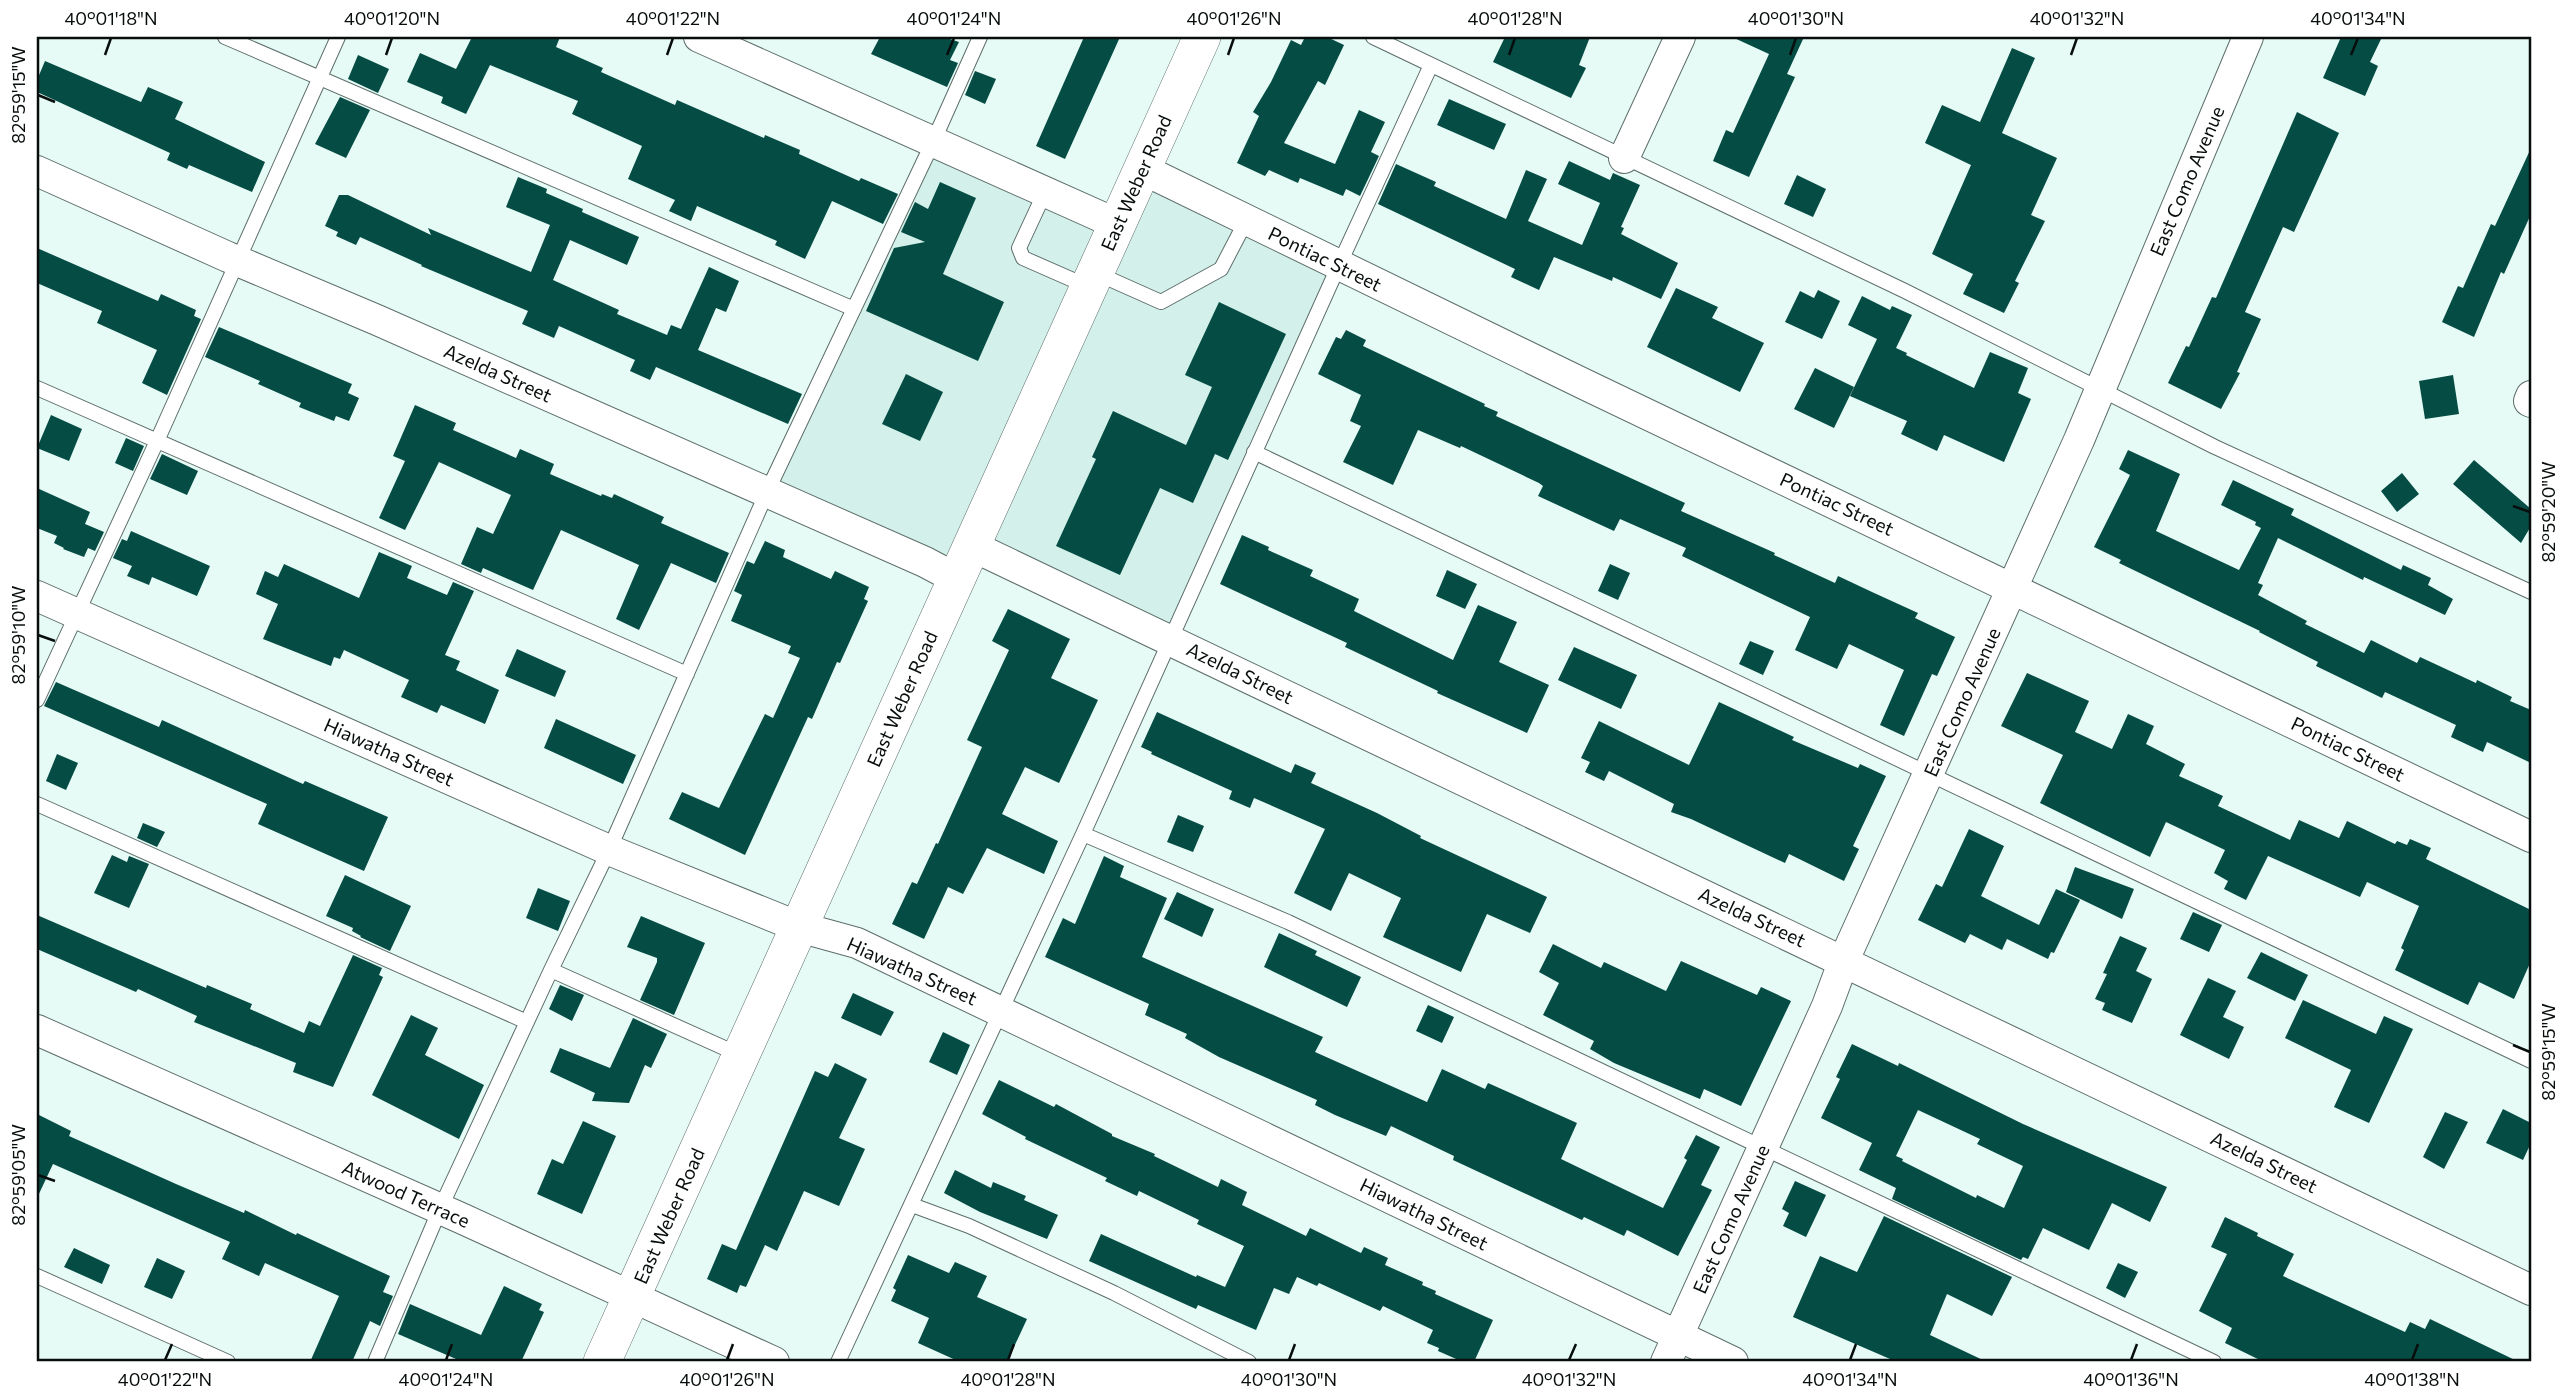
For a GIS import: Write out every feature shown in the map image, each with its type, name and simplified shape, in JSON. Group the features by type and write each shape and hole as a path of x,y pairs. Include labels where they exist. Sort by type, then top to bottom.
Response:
{"street":[{"path":"699,37 1117,224"},
{"name":"East Weber Road","path":"603,1362 1202,37"},
{"path":"1624,158 1680,37"},
{"name":"East Como Avenue","path":"1672,1349 1826,1006 1843,960 2100,390 2248,37"},
{"name":"Pontiac Street","path":"1142,169 2531,837"},
{"name":"Azelda Street","path":"37,170 236,261 401,330 925,562 957,579"},
{"name":"Azelda Street","path":"972,546 2531,1290"},
{"name":"Hiawatha Street","path":"37,596 609,850 799,927 857,943 1002,1012 1672,1349 1733,1362"},
{"name":"Atwood Terrace","path":"37,1030 440,1209 774,1362"}],"lane":[{"path":"225,37 854,309"},
{"path":"37,700 157,441 338,37"},
{"path":"375,1362 440,1209 609,850 767,492 980,37"},
{"path":"1373,37 1905,291 2214,447 2531,592"},
{"path":"838,1362 1002,1012 1431,65"},
{"path":"1045,192 1019,248 1023,258 1161,302 1221,269 1246,221"},
{"path":"37,388 687,674"},
{"path":"1254,452 2531,1060"},
{"path":"37,804 527,1022"},
{"path":"1083,834 1288,922 2214,1362"},
{"path":"551,970 741,1056"},
{"path":"912,1205 969,1226 1114,1293 1249,1362"},
{"path":"37,1276 228,1362"}],"shaded area":[{"path":"926,136 1115,221 1140,172 1341,267 1168,643 973,546 953,585 765,496"}],"building":[{"path":"472,37 560,37 556,47 603,68 601,72 675,105 677,100 764,138 765,135 800,150 799,154 859,181 861,178 898,194 883,224 832,201 805,259 775,245 777,241 697,206 691,221 669,211 675,200 628,179 642,146 572,114 578,101 490,65 466,114 441,103 443,97 407,82 420,53 456,69"},
{"path":"880,37 944,37 959,42 950,60 958,63 947,87 871,54"},
{"path":"1084,37 1120,37 1065,159 1036,146"},
{"path":"1305,37 1327,37 1344,45 1325,85 1318,81 1284,143 1335,164 1359,110 1385,122 1371,152 1379,156 1360,196 1346,189 1343,196 1300,178 1298,183 1269,170 1265,176 1237,163 1259,116 1253,112 1291,40 1301,45"},
{"path":"1505,37 1590,37 1579,65 1586,68 1571,98 1493,62"},
{"path":"1732,37 1804,37 1787,74 1795,77 1749,177 1713,161 1726,130 1733,133 1769,54"},
{"path":"2341,37 2382,37 2370,62 2378,66 2365,96 2323,78"},
{"path":"2012,48 2035,58 2002,133 2057,158 2031,215 2045,221 2015,281 2019,283 2004,313 1963,294 1973,274 1932,254 1971,165 1925,143 1942,105 1980,122"},
{"path":"358,55 389,69 378,93 348,79"},
{"path":"45,61 141,102 148,87 183,102 175,119 265,162 252,192 189,165 187,169 167,160 170,153 37,92 37,80"},
{"path":"975,71 996,79 985,104 965,95"},
{"path":"340,97 370,110 346,158 315,144"},
{"path":"1449,99 1506,124 1494,150 1437,125"},
{"path":"2297,112 2339,133 2294,232 2283,227 2245,312 2261,319 2237,372 2240,373 2221,409 2168,383 2186,346 2189,347 2212,297 2216,298"},
{"path":"2531,148 2531,214 2504,274 2501,272 2474,337 2442,322 2458,286 2463,288 2491,224 2495,226"},
{"path":"1569,161 1610,180 1613,173 1640,185 1621,227 1624,228 1621,234 1678,263 1661,299 1613,277 1612,281 1554,257 1539,290 1511,277 1515,269 1378,204 1396,164 1436,182 1434,186 1506,219 1526,170 1547,179 1528,221 1582,245 1600,203 1558,184"},
{"path":"1797,175 1826,189 1813,217 1784,204"},
{"path":"518,177 547,189 546,193 583,209 582,212 639,237 627,265 570,240 553,280 619,310 617,314 667,335 671,325 681,329 709,267 739,281 726,312 716,308 698,350 802,394 788,424 656,367 650,380 630,371 635,360 559,326 554,338 522,324 528,311 360,237 356,245 336,236 338,232 325,226 339,195 348,195 431,235 428,228 531,272 550,225 506,207"},
{"path":"940,182 976,198 943,274 1004,302 978,361 866,311 894,248 925,242 901,232 915,202 928,209"},
{"path":"37,248 158,301 161,294 196,310 194,316 201,319 167,395 142,383 157,350 97,323 102,311 37,283"},
{"path":"1676,288 1718,307 1712,318 1764,343 1740,392 1647,347"},
{"path":"1818,290 1840,301 1822,339 1785,322 1800,291 1814,298"},
{"path":"1862,296 1890,310 1892,306 1912,315 1896,348 1974,388 1990,352 2028,368 2018,393 2031,399 2004,462 1944,435 1937,451 1901,434 1907,421 1850,396 1877,339 1848,325"},
{"path":"1219,302 1286,334 1228,460 1215,454 1193,503 1160,488 1120,575 1056,546 1096,459 1092,457 1113,411 1186,445 1212,387 1185,375"},
{"path":"219,327 352,384 348,393 359,398 349,421 336,416 334,421 299,407 301,403 258,384 260,381 205,357"},
{"path":"1346,330 1366,340 1363,346 1485,404 1484,406 1498,412 1496,416 1685,503 1681,511 1835,583 1838,576 1918,613 1915,618 1955,637 1937,676 1932,674 1904,736 1880,725 1904,670 1849,644 1837,669 1795,650 1810,617 1682,556 1686,548 1620,519 1614,531 1538,496 1543,486 1539,483 1461,446 1460,448 1418,430 1393,485 1343,462 1361,426 1350,421 1361,395 1318,374 1336,337 1341,339"},
{"path":"1815,368 1854,387 1834,428 1794,409"},
{"path":"906,374 943,392 920,441 882,424"},
{"path":"2453,375 2459,414 2425,419 2419,381"},
{"path":"415,405 456,423 453,430 516,458 520,449 554,464 550,474 601,496 602,494 612,498 614,494 664,517 661,523 729,553 716,583 671,563 639,630 616,619 639,565 561,530 533,590 483,568 481,573 461,564 477,527 493,534 511,495 439,462 405,530 379,518 405,461 393,456"},
{"path":"51,415 82,429 69,461 37,448"},
{"path":"126,438 144,446 133,471 115,463"},
{"path":"2128,450 2180,474 2156,531 2239,570 2261,528 2255,525 2256,522 2221,505 2233,480 2294,509 2291,515 2401,570 2403,565 2431,578 2428,585 2453,599 2445,615 2364,577 2363,580 2278,538 2258,583 2263,585 2258,595 2307,621 2305,624 2364,653 2371,640 2417,663 2420,657 2512,697 2510,701 2531,710 2531,763 2487,742 2483,752 2451,737 2456,725 2385,692 2382,698 2316,666 2318,662 2119,563 2121,560 2094,547 2130,475 2119,469"},
{"path":"162,454 198,471 187,495 150,479"},
{"path":"2474,460 2531,509 2531,526 2521,543 2453,484"},
{"path":"2402,473 2419,494 2397,512 2381,491"},
{"path":"37,488 90,512 85,524 104,532 95,551 88,548 84,557 63,549 54,543 57,536 37,528"},
{"path":"131,531 210,566 197,596 152,577 149,585 127,576 132,566 113,558 122,539 127,541"},
{"path":"1242,535 1313,570 1310,576 1359,599 1354,611 1453,660 1478,605 1517,622 1499,662 1549,685 1527,733 1437,693 1438,691 1345,647 1347,643 1220,584"},
{"path":"765,541 785,550 783,557 831,579 835,571 869,587 864,599 868,601 840,663 837,662 812,719 808,717 745,855 669,819 682,792 719,808 765,714 773,718 800,658 788,653 791,646 731,621 742,595 734,591 747,561 754,564"},
{"path":"379,552 412,566 407,578 447,595 453,582 474,591 445,655 460,661 456,670 499,690 485,724 441,705 437,713 401,697 409,680 344,650 340,659 334,657 331,666 263,639 278,604 256,594 265,571 278,577 284,564 359,598"},
{"path":"1610,564 1630,573 1618,600 1598,591"},
{"path":"1447,570 1477,584 1465,609 1436,596"},
{"path":"1008,609 1070,639 1051,678 1098,700 1059,783 1025,767 1002,814 1058,841 1044,874 987,848 963,894 948,887 924,939 892,924 912,882 917,884 936,843 938,844 982,747 967,740 1009,650 992,641"},
{"path":"1750,641 1774,651 1763,675 1739,664"},
{"path":"1574,647 1637,675 1621,709 1558,680"},
{"path":"517,649 566,671 555,697 505,676"},
{"path":"2027,673 2089,701 2075,732 2112,749 2128,714 2154,726 2146,744 2185,764 2179,776 2223,796 2218,806 2290,840 2299,820 2339,838 2347,821 2395,844 2397,841 2407,845 2410,839 2431,848 2426,859 2531,910 2531,961 2514,999 2479,982 2468,1005 2395,970 2404,950 2401,948 2419,906 2367,882 2360,897 2268,856 2246,900 2224,889 2228,881 2214,873 2225,850 2166,822 2150,857 2040,803 2063,755 2001,726"},
{"path":"56,682 159,727 162,720 303,784 305,781 388,817 364,871 258,824 267,804 44,706"},
{"path":"1719,702 1794,737 1792,740 1858,768 1860,764 1886,776 1853,846 1859,849 1844,881 1789,854 1785,863 1671,812 1674,804 1609,771 1604,781 1585,772 1590,762 1581,758 1599,721 1689,765"},
{"path":"1157,712 1291,773 1295,764 1316,773 1311,783 1377,813 1421,836 1420,838 1547,897 1530,933 1487,914 1461,972 1383,937 1401,898 1349,873 1331,911 1294,893 1325,829 1254,798 1250,808 1229,799 1232,791 1151,754 1152,752 1141,747"},
{"path":"556,719 636,755 623,784 544,748"},
{"path":"57,754 78,763 66,790 46,781"},
{"path":"1178,815 1204,826 1193,852 1167,842"},
{"path":"143,823 165,832 157,847 137,838"},
{"path":"1969,829 2004,846 1981,896 2039,925 2056,889 2080,900 2054,953 2051,952 2048,959 2007,939 2002,950 1970,934 1965,943 1918,920 1936,884 1942,887"},
{"path":"112,855 127,862 129,856 149,864 129,908 94,893"},
{"path":"1104,856 1124,866 1120,877 1167,898 1142,957 1323,1037 1315,1052 1427,1102 1442,1069 1485,1089 1488,1083 1577,1123 1561,1159 1663,1208 1696,1135 1720,1147 1701,1185 1712,1190 1678,1256 1627,1230 1624,1236 1584,1217 1582,1220 1453,1160 1454,1156 1391,1126 1386,1136 1335,1115 1315,1105 1317,1100 1219,1057 1185,1038 1187,1034 1145,1015 1149,1004 1045,957 1063,918 1075,924"},
{"path":"2075,867 2134,889 2122,919 2066,892"},
{"path":"345,875 411,906 390,951 360,937 352,931 353,928 326,916"},
{"path":"538,888 570,901 558,931 526,918"},
{"path":"1177,892 1214,909 1202,937 1164,919"},
{"path":"2193,912 2222,925 2209,952 2180,939"},
{"path":"37,915 206,988 207,985 252,1004 250,1009 304,1033 309,1021 320,1026 353,955 382,968 379,975 383,977 333,1087 293,1072 296,1063 194,1022 197,1016 138,989 136,992 37,949"},
{"path":"641,916 705,943 674,1015 640,1000 657,962 657,958 627,947"},
{"path":"1279,933 1317,951 1315,955 1361,977 1347,1007 1264,967"},
{"path":"2120,936 2147,948 2136,971 2152,979 2132,1023 2102,1010 2105,1003 2095,999 2107,974 2103,973"},
{"path":"1553,944 1601,968 1604,962 1666,991 1681,961 1757,995 1761,987 1791,1001 1741,1106 1704,1089 1700,1099 1614,1063 1590,1049 1594,1041 1543,1015 1559,983 1539,972"},
{"path":"2261,952 2308,975 2295,1001 2247,978"},
{"path":"2208,978 2236,991 2223,1017 2244,1027 2229,1059 2180,1035"},
{"path":"560,985 584,995 572,1021 549,1009"},
{"path":"853,993 894,1012 881,1036 841,1018"},
{"path":"2303,1000 2376,1034 2384,1016 2413,1029 2369,1123 2334,1107 2351,1070 2285,1038"},
{"path":"1428,1005 1454,1017 1442,1043 1416,1031"},
{"path":"411,1015 438,1028 425,1055 484,1085 459,1139 372,1095"},
{"path":"633,1018 667,1034 651,1068 645,1065 629,1103 592,1101 595,1093 550,1072 560,1048 610,1068"},
{"path":"943,1032 970,1045 957,1075 929,1062"},
{"path":"1852,1044 1898,1066 1899,1063 2023,1124 2167,1187 2150,1222 2112,1203 2089,1250 2043,1228 2028,1259 2023,1257 2021,1260 1892,1199 1896,1188 1859,1170 1872,1143 1821,1118 1840,1079 1836,1077","holes":["1918,1110 1980,1139 1977,1144 2023,1166 2004,1208 1977,1195 1976,1198 1896,1156"]},
{"path":"835,1063 867,1079 839,1138 865,1149 839,1206 804,1191 777,1251 765,1245 746,1287 740,1285 737,1293 707,1279 722,1244 736,1250 815,1071 828,1077"},
{"path":"999,1080 1054,1107 1056,1104 1112,1136 1155,1154 1154,1156 1218,1187 1221,1179 1247,1192 1242,1205 1306,1236 1310,1228 1361,1253 1364,1247 1388,1258 1385,1265 1423,1282 1422,1285 1436,1291 1435,1294 1493,1320 1474,1362 1463,1362 1427,1343 1433,1330 1383,1306 1380,1311 1319,1283 1317,1286 1297,1277 1289,1294 1274,1288 1256,1330 1198,1305 1196,1309 1089,1261 1101,1234 1196,1277 1197,1275 1225,1287 1244,1246 1197,1224 1199,1220 1139,1191 1137,1196 1105,1181 1107,1178 1025,1139 1026,1137 982,1114"},
{"path":"2503,1109 2531,1123 2531,1143 2523,1160 2486,1143"},
{"path":"2445,1112 2468,1122 2444,1169 2423,1157"},
{"path":"37,1114 71,1131 69,1136 244,1213 245,1210 390,1276 383,1292 393,1296 380,1326 370,1321 352,1362 310,1362 339,1296 265,1263 259,1276 222,1259 230,1242 53,1164 37,1198"},
{"path":"583,1121 616,1136 582,1214 537,1194 552,1159 563,1164"},
{"path":"955,1170 991,1188 993,1182 1026,1196 1024,1200 1058,1215 1047,1239 980,1212 944,1193"},
{"path":"1795,1181 1826,1195 1806,1237 1783,1226 1789,1213 1782,1209"},
{"path":"1884,1216 2012,1277 1992,1316 1947,1294 1930,1335 1987,1362 1897,1362 1793,1317 1820,1256 1857,1272"},
{"path":"2225,1217 2294,1254 2283,1276 2405,1332 2410,1322 2425,1329 2430,1319 2519,1362 2264,1362 2225,1343 2232,1328 2199,1311 2227,1254 2211,1247"},
{"path":"74,1248 110,1265 102,1284 64,1267"},
{"path":"908,1255 949,1273 955,1262 987,1276 977,1297 1027,1319 1007,1362 960,1362 918,1343 929,1318 891,1301 896,1290 893,1288"},
{"path":"157,1258 185,1271 172,1299 144,1287"},
{"path":"2118,1263 2138,1272 2125,1298 2106,1288"},
{"path":"504,1286 542,1304 539,1310 544,1312 521,1362 463,1362 398,1334 410,1304 481,1335"}]}
